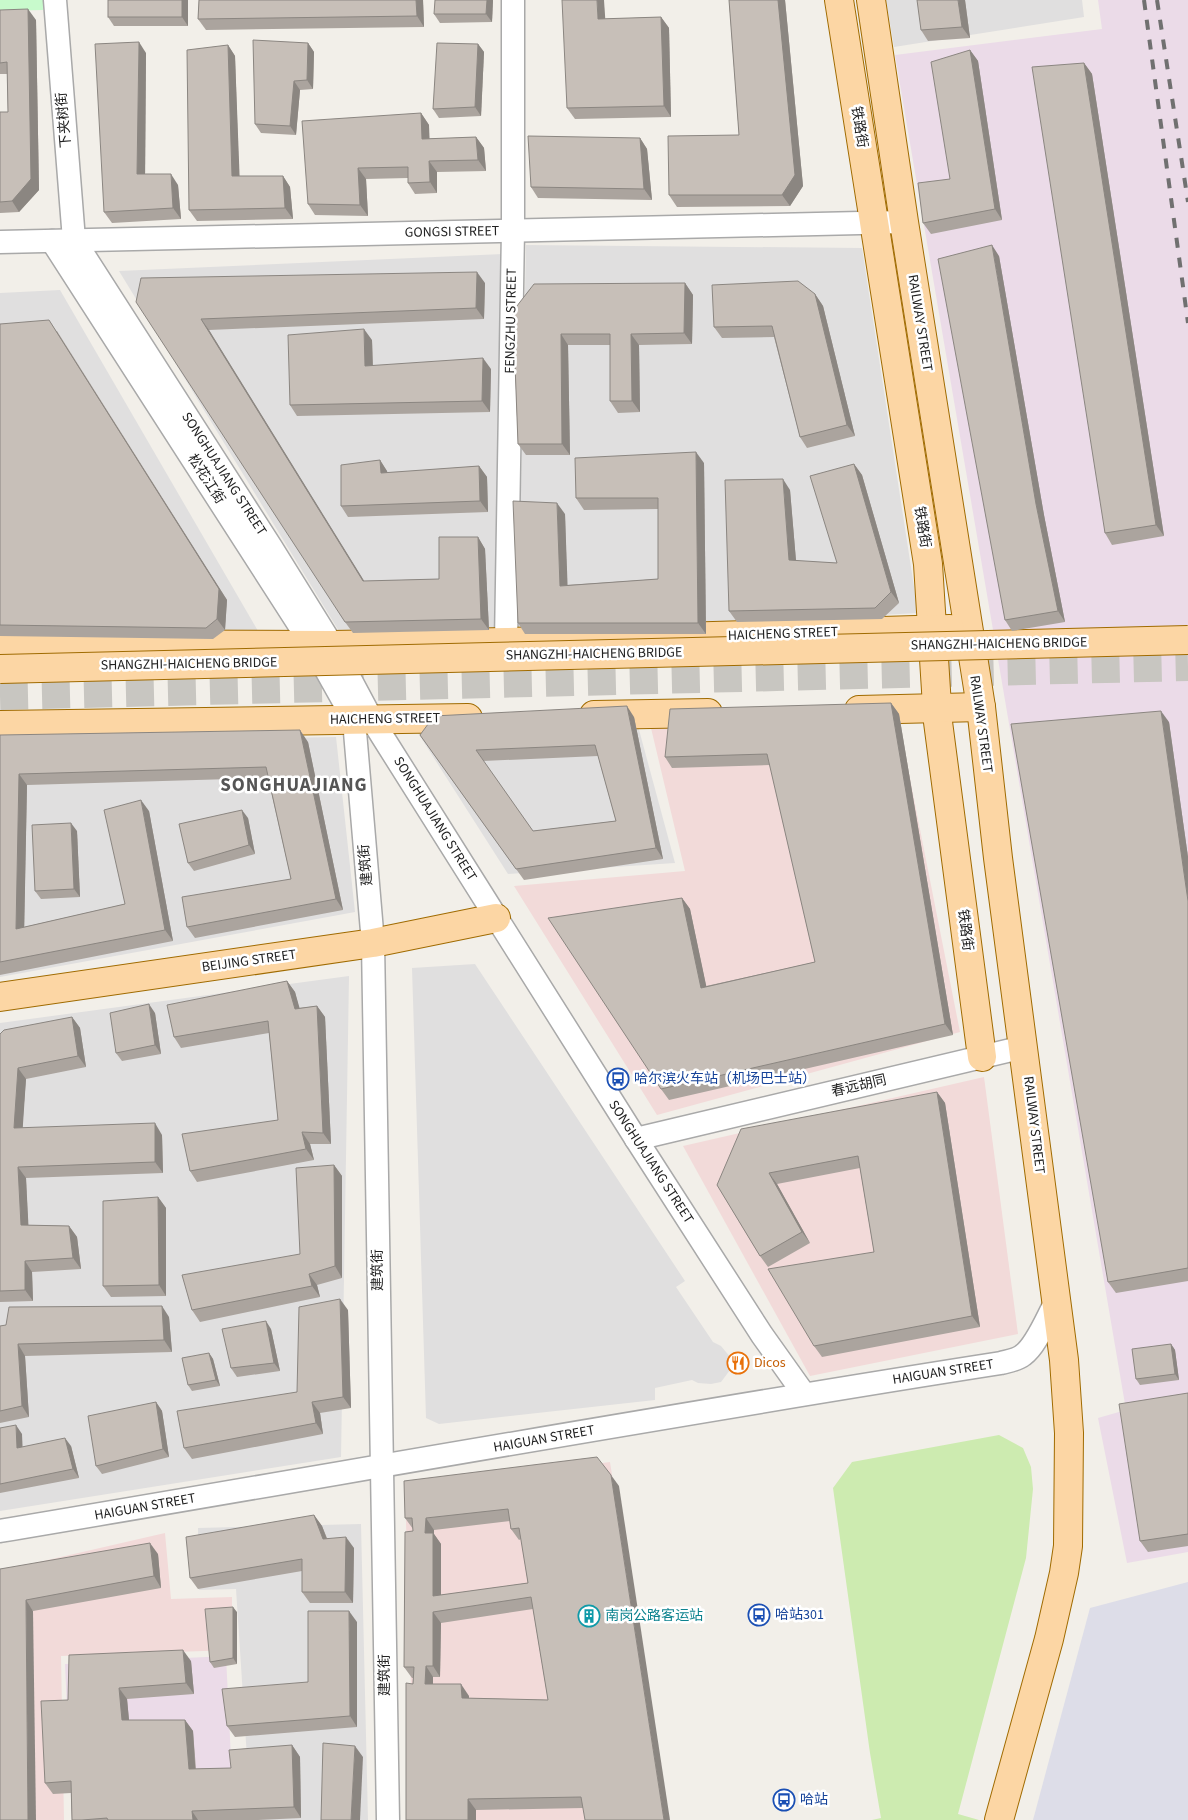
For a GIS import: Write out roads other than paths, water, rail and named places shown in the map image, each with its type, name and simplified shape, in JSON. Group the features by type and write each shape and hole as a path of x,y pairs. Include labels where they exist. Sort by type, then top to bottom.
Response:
{"main road":[{"name":"铁路街","path":"839,0 928,564 937,708 982,1057"},
{"name":"RAILWAY STREET","path":"871,0 967,628 981,707 998,858 1064,1360 1069,1433 1068,1546 1049,1639 999,1820"},
{"name":"HAICHENG STREET","path":"0,644 322,645 506,642 967,628"},
{"name":"SHANGZHI-HAICHENG BRIDGE","path":"0,669 1188,640"},
{"path":"838,710 981,707"},
{"path":"570,716 729,712"},
{"name":"HAICHENG STREET","path":"0,725 491,717"},
{"name":"BEIJING STREET","path":"0,997 373,943 496,918"}],"street":[{"name":"下夹树街","path":"55,0 62,240"},
{"name":"FENGZHU STREET","path":"506,642 513,230 513,0"},
{"name":"GONGSI STREET","path":"0,242 904,222"},
{"name":"SONGHUAJIANG STREET","path":"62,240 266,538 363,720 496,918 762,1335 804,1394"},
{"name":"建筑街","path":"363,720 373,943 388,1820"},
{"name":"春远胡同","path":"636,1139 1024,1047"},
{"name":"HAIGUAN STREET","path":"0,1531 804,1394 1001,1363 1024,1355 1032,1346 1057,1300"}],"tunnel":[{"path":"0,696 1188,667"}],"railway":[{"path":"1144,0 1188,323"},
{"path":"1157,0 1188,202"}],"place":[{"name":"哈尔滨火车站（机场巴士站）","path":"618,1079"},
{"name":"Dicos","path":"738,1363"},
{"name":"哈站301","path":"759,1615"},
{"name":"南岗公路客运站","path":"589,1616"},
{"name":"哈站","path":"784,1800"}],"district":[{"name":"SONGHUAJIANG","path":"294,785"}]}
